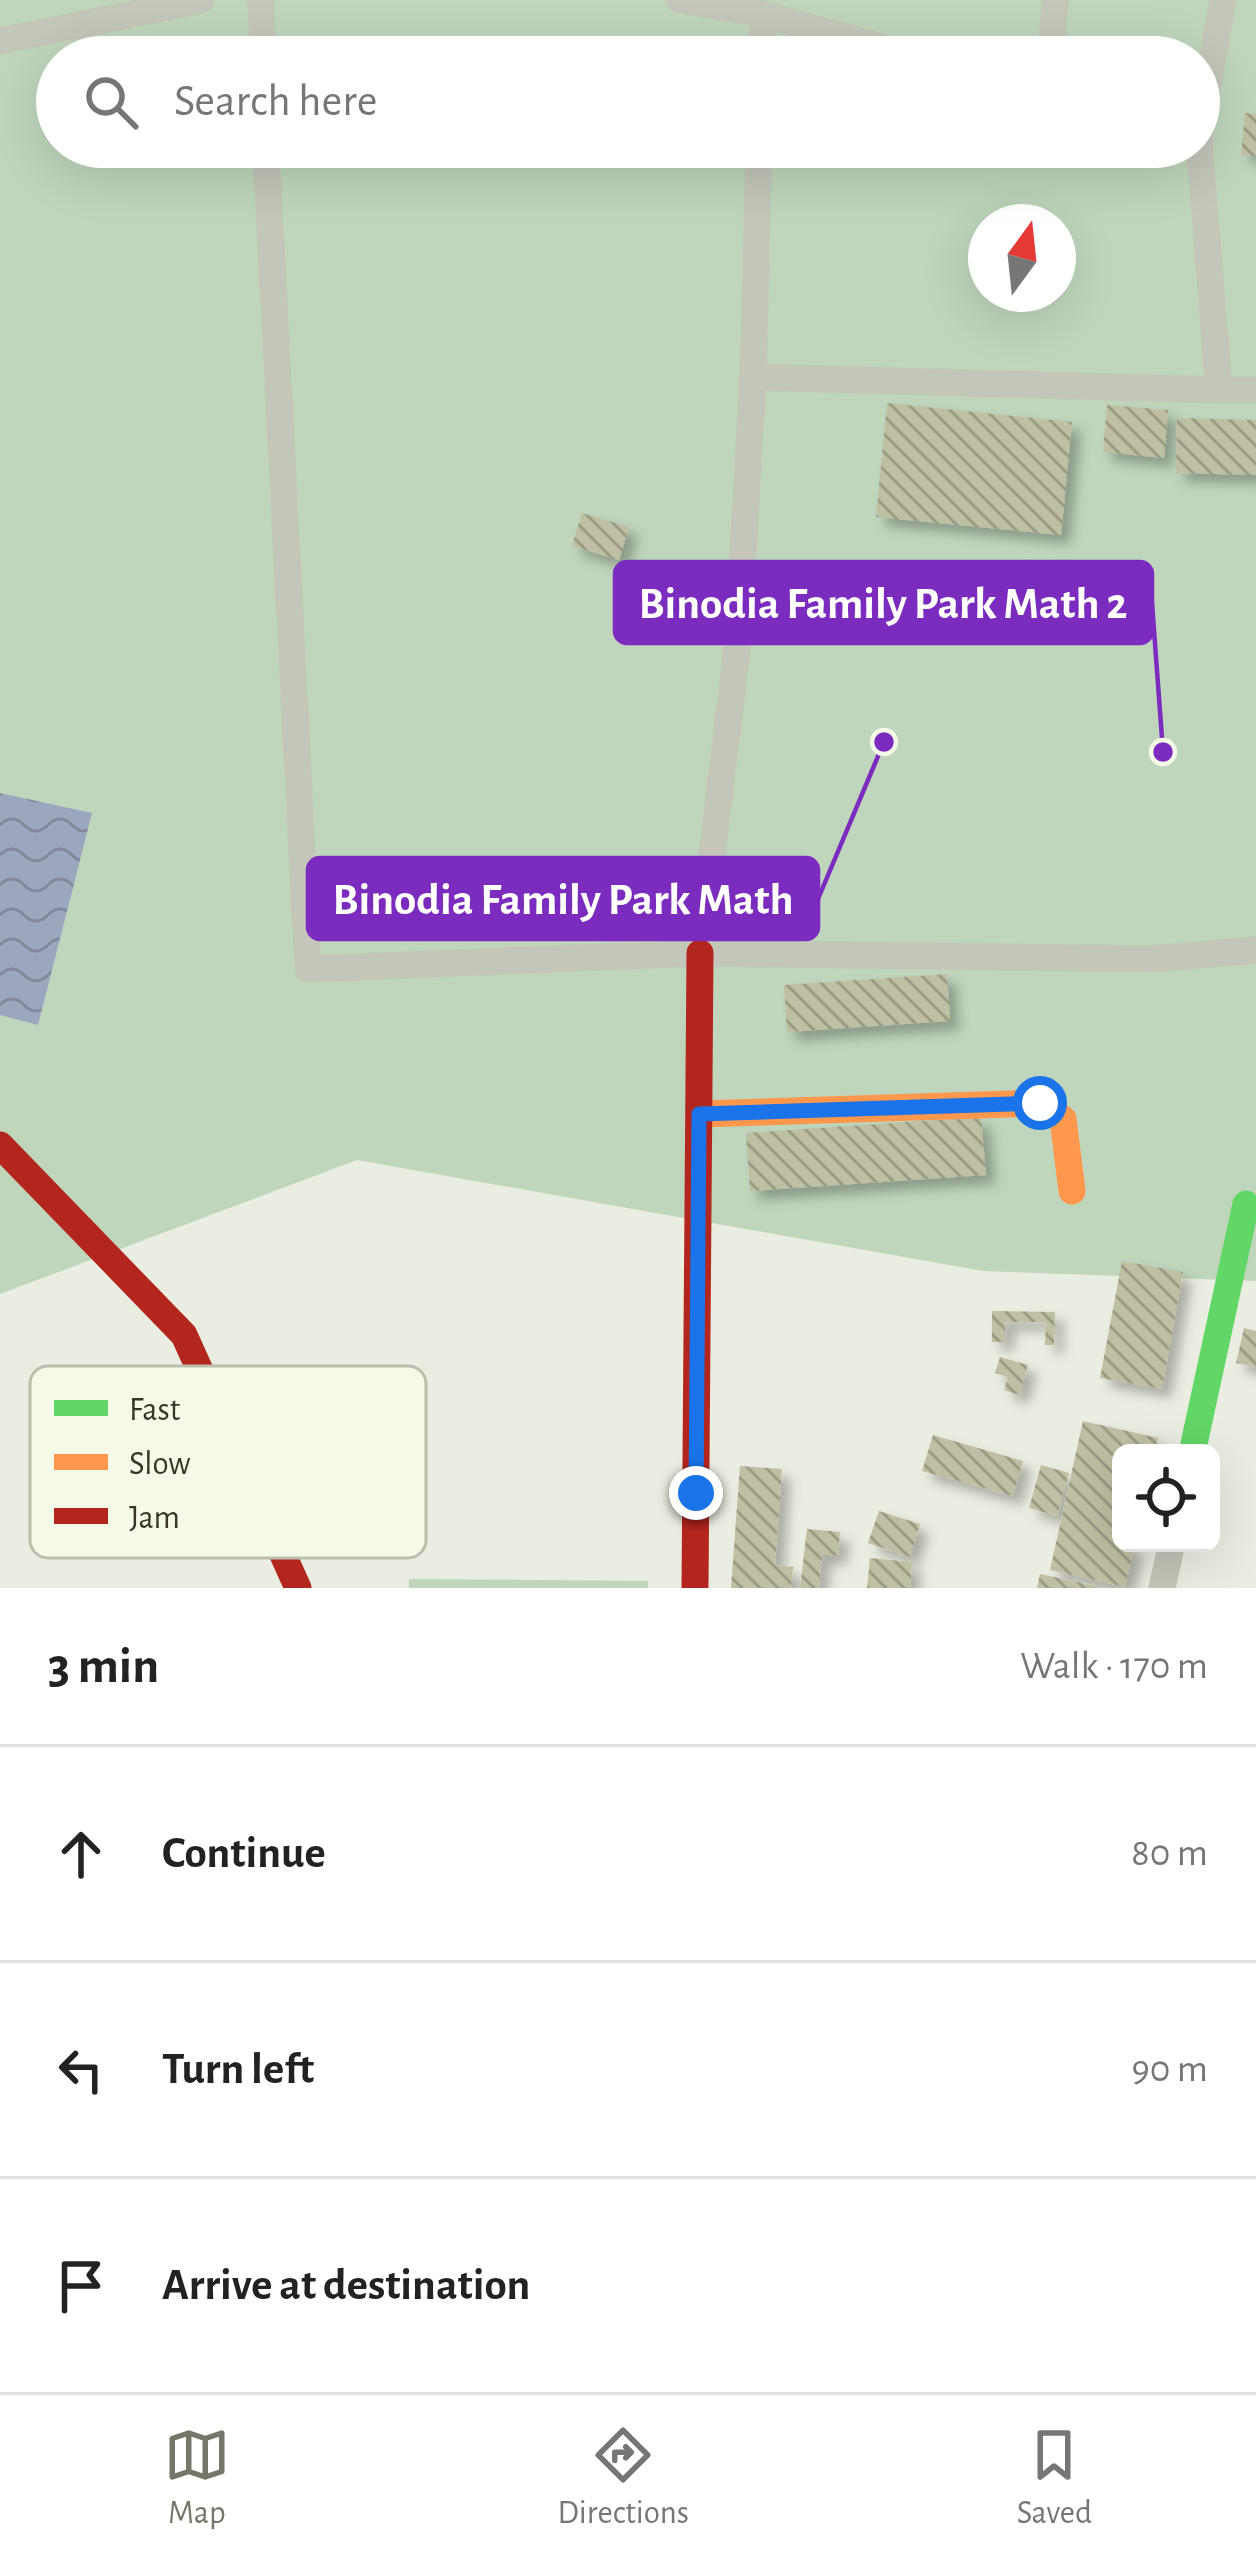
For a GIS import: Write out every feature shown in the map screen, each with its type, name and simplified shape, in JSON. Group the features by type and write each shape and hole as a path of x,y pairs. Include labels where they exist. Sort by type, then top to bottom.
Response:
{"street":[{"path":"0,41 201,0"},
{"path":"261,0 262,36"},
{"path":"680,0 763,14 841,36"},
{"path":"1052,36 1055,0"},
{"path":"1216,36 1222,0"},
{"path":"762,36 763,14"},
{"path":"267,168 308,969 700,952 1152,959 1256,950"},
{"path":"695,1588 700,952 738,641 758,168"},
{"path":"1201,168 1219,390"},
{"path":"753,377 1256,390"},
{"path":"699,1114 1040,1103 1063,1119 1072,1191"},
{"path":"0,1145 184,1335 198,1366"},
{"path":"1194,1444 1246,1204"},
{"path":"1162,1588 1170,1552"},
{"path":"284,1558 298,1588"}],"green space":[{"path":"0,0 1256,0 1256,1281 983,1271 357,1160 0,1294"},
{"path":"409,1579 648,1581 648,1588 409,1588"}],"water":[{"path":"0,793 92,813 38,1025 0,1015"}],"building":[{"path":"1245,113 1256,114 1256,156 1241,155"},
{"path":"887,403 1072,422 1061,535 876,517"},
{"path":"1107,405 1168,410 1164,458 1103,452"},
{"path":"1177,418 1256,420 1256,475 1176,473"},
{"path":"582,513 629,527 619,560 572,546"},
{"path":"947,974 950,1021 787,1032 784,985"},
{"path":"981,1117 986,1175 750,1191 746,1133"},
{"path":"1122,1261 1183,1272 1162,1389 1100,1378"},
{"path":"992,1311 1055,1312 1054,1345 1045,1345 1046,1322 1005,1322 1005,1342 992,1342"},
{"path":"1244,1328 1256,1331 1256,1367 1236,1363"},
{"path":"1000,1357 1028,1365 1019,1395 1004,1390 1008,1377 995,1373"},
{"path":"1083,1421 1158,1438 1157,1444 1112,1444 1112,1552 1133,1552 1125,1587 1050,1570"},
{"path":"933,1435 1023,1461 1013,1496 922,1471"},
{"path":"1041,1465 1069,1473 1057,1516 1029,1508"},
{"path":"740,1466 782,1469 775,1565 793,1567 791,1588 731,1588"},
{"path":"879,1511 920,1524 910,1557 868,1543"},
{"path":"807,1529 840,1532 838,1556 822,1554 819,1588 800,1588"},
{"path":"870,1558 912,1562 910,1588 867,1588"},
{"path":"1040,1574 1096,1586 1096,1588 1037,1588"}],"traffic: fast":[{"path":"1194,1444 1246,1204"}],"traffic: slow":[{"path":"699,1114 1040,1103 1063,1119 1072,1191"}],"traffic: jam":[{"path":"695,1588 700,953"},
{"path":"0,1145 184,1335 198,1366"},
{"path":"284,1558 298,1588"}],"place":[{"name":"Binodia Family Park Math","path":"884,742"},
{"name":"Binodia Family Park Math 2","path":"1163,752"}],"route":[{"path":"696,1493 699,1114 1040,1103"}]}
